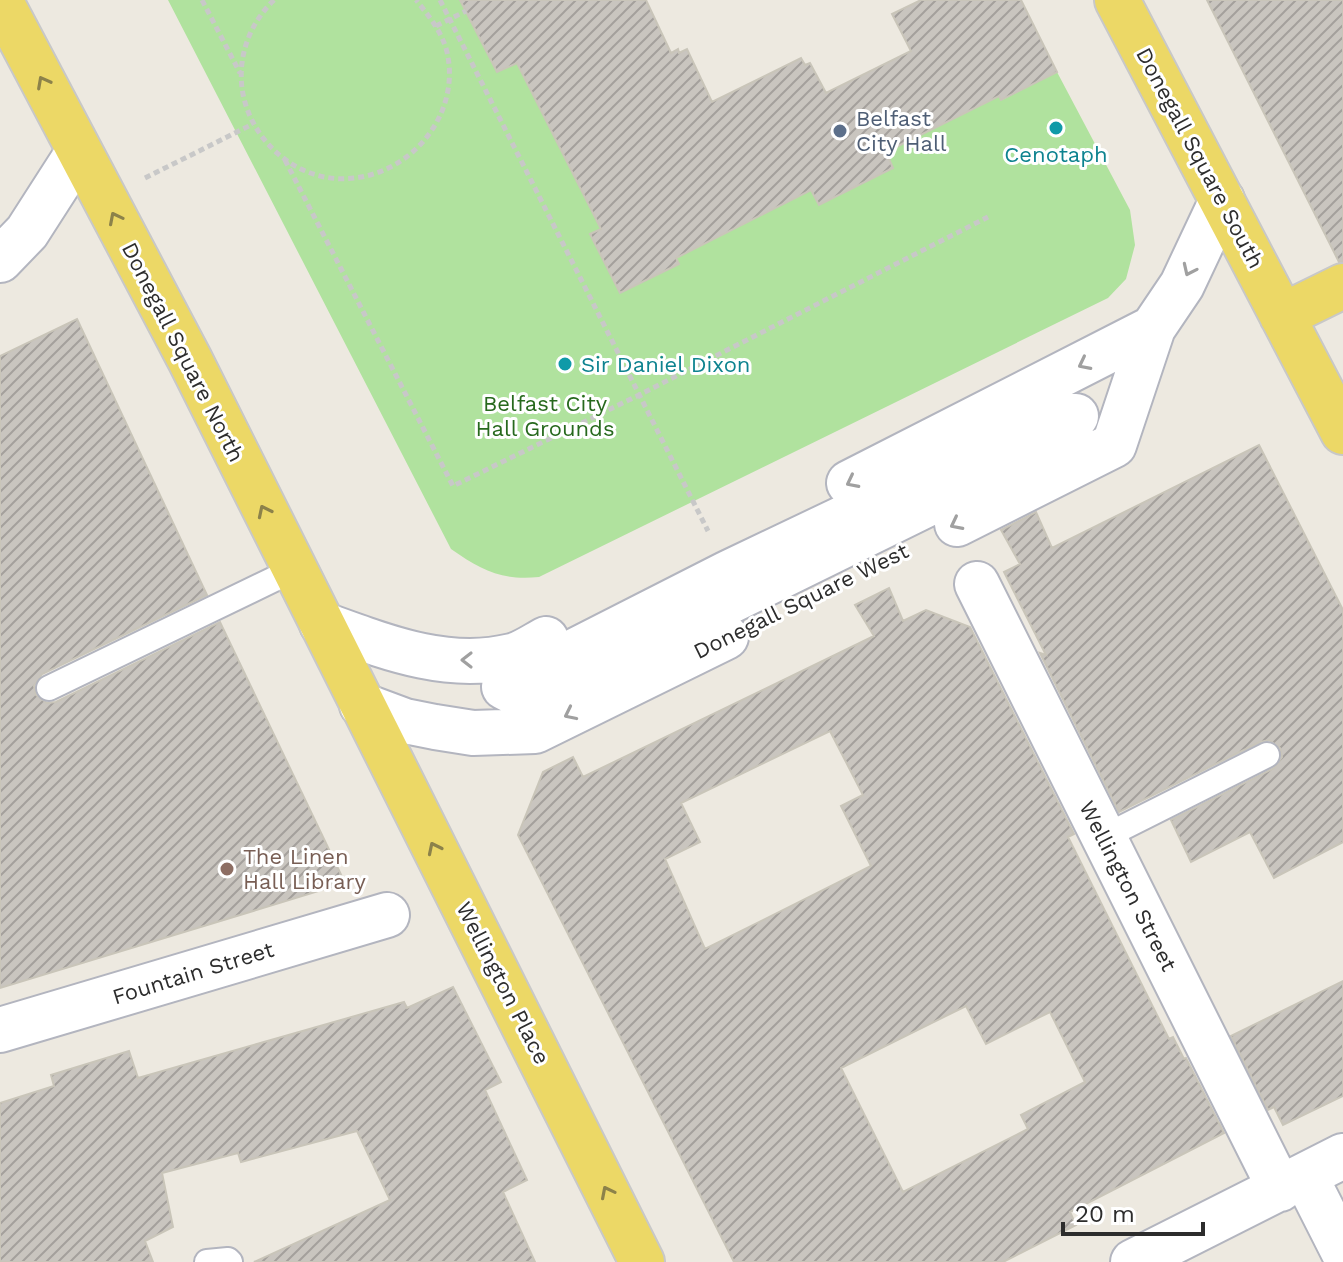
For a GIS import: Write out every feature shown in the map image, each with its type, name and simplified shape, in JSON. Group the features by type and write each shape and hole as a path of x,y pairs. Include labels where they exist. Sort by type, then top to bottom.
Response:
{"main road":[{"name":"Donegall Square North","path":"0,0 190,360 362,705"},
{"name":"Donegall Square South","path":"1117,0 1343,432"},
{"path":"1282,316 1343,286"},
{"name":"Wellington Place","path":"362,705 642,1262"}],"street":[{"path":"0,260 27,232 79,151"},
{"name":"Donegall Square West","path":"362,705 405,721 473,733 535,731 1114,445 1153,328 1182,285 1222,200"},
{"name":"Donegall Square West","path":"322,624 385,647 429,658 470,662 514,656 1153,328"},
{"path":"1058,416 1076,416 1063,435 529,700 504,687 728,573 1058,416"},
{"name":"Wellington Street","path":"977,584 1104,837 1309,1174 1343,1251"},
{"name":"Fountain Street","path":"0,1030 387,915"},
{"path":"1133,1262 1309,1174"}],"lane":[{"path":"49,688 293,570"},
{"path":"1104,837 1267,755"},
{"path":"207,1262 230,1262"}],"path":[{"path":"202,0 241,74"},
{"path":"274,0 262,12 246,41 241,74 244,100 253,124 267,144 285,160 317,175 352,179 386,170 416,151 438,122 448,89 447,53 436,26 416,0"},
{"path":"440,0 694,502"},
{"path":"436,26 466,11"},
{"path":"105,198 253,124"},
{"path":"285,160 453,486 988,217"}],"green space":[{"name":"Belfast City Hall Grounds","path":"168,0 461,0 497,72 517,63 601,229 590,234 620,293 678,264 676,258 811,190 819,205 893,168 886,152 999,96 1002,100 1057,72 1130,210 1135,245 1126,279 1108,298 539,577 514,577 492,572 451,549"}],"building":[{"name":"Belfast City Hall","path":"460,0 646,0 671,53 687,49 712,102 801,58 805,65 810,63 826,93 911,51 892,14 921,0 1021,0 1057,72 1001,100 999,96 886,152 893,168 819,205 811,190 676,258 679,264 620,293 590,234 601,229 517,63 497,72"},
{"path":"1207,0 1343,0 1343,261 1339,262"},
{"path":"77,319 207,595 42,674 34,686 36,695 47,703 56,702 220,622 345,883 0,988 0,356"},
{"path":"1259,445 1343,610 1343,842 1274,878 1250,832 1191,862 1171,820 1274,768 1282,757 1280,748 1269,740 1260,742 1119,812 1040,653 1046,655 1004,572 1020,564 1001,530 1036,512 1052,548"},
{"path":"889,588 903,621 926,610 970,627 1074,834 1068,837 1169,1039 1173,1037 1186,1058 1224,1133 1070,1212 1076,1225 1003,1262 734,1262 518,835 543,772 573,757 583,777 874,636 855,605","holes":["830,731 863,795 841,806 871,866 705,949 665,859 700,842 681,803","966,1006 986,1044 1050,1012 1085,1082 1021,1115 1028,1129 903,1192 841,1068"]},
{"path":"1343,981 1343,1096 1283,1125 1274,1107 1268,1110 1231,1036"},
{"path":"453,987 501,1082 485,1090 527,1180 503,1192 535,1262 254,1262 390,1200 357,1131 241,1162 238,1153 162,1173 173,1227 145,1241 153,1262 0,1262 0,1103 54,1086 51,1075 129,1051 138,1078 404,1002 407,1008"}],"place":[{"name":"Cenotaph","path":"1056,128"},
{"name":"Belfast City Hall","path":"840,131"},
{"name":"Sir Daniel Dixon","path":"565,364"},
{"name":"The Linen Hall Library","path":"227,869"}]}
